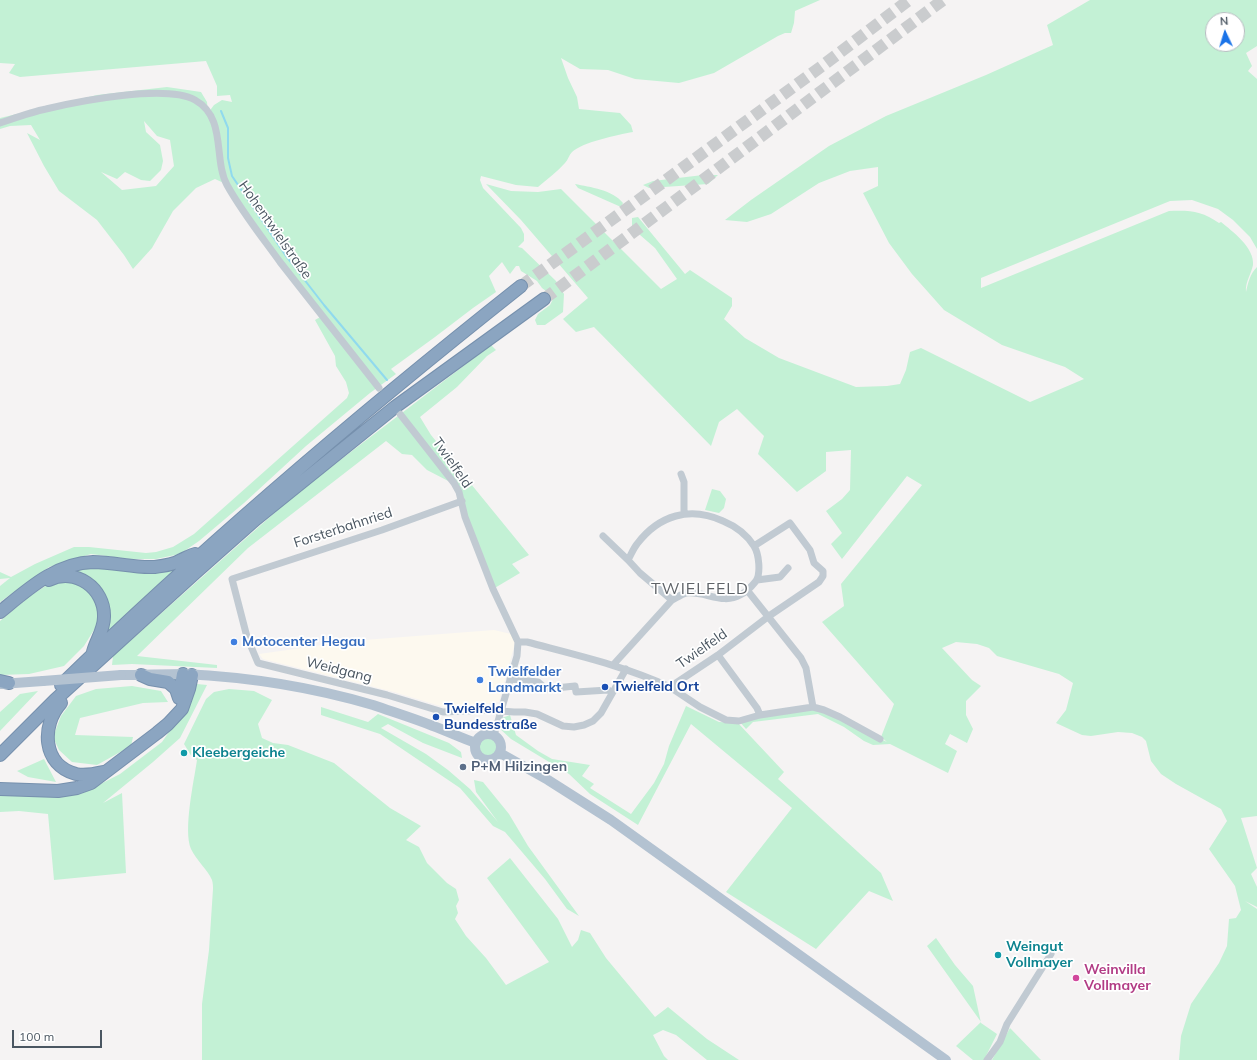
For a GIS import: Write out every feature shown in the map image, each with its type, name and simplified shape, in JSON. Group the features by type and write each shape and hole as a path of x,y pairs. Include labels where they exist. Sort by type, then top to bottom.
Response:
{"highway":[{"path":"0,744 92,655 202,553 339,433 521,286"},
{"path":"0,755 72,686 195,573 298,484 394,408 544,298"},
{"path":"0,612 42,580 71,565 94,562 154,567 174,563 191,554 202,553"},
{"path":"0,617 27,595 51,579 66,576 82,580 95,590 104,611 101,633 95,644 92,655"},
{"path":"175,715 187,674"},
{"path":"0,788 50,791 68,790 91,783 157,733 182,709 190,684 187,674"},
{"path":"141,675 150,679 168,682 176,689 179,698"},
{"path":"72,686 70,693 56,708 50,720 47,731 50,749 59,764 68,771 90,775 106,771"}],"main road":[{"path":"3,683 120,675 187,674 260,681 314,690 343,697 414,719 476,743"},
{"path":"483,735 494,735 501,743 500,753 490,760 482,758 477,753 475,746 476,743 483,735"},
{"path":"500,753 562,788 635,837 946,1060"}],"street":[{"name":"Hohentwielstraße","path":"0,123 45,109 86,101 126,96 158,93 180,95 195,100 202,105 210,116 217,131 220,161 226,184 257,232 304,294 380,388"},
{"name":"Twielfeld","path":"400,414 454,484 462,501 465,516 493,589 518,642 528,642 613,665 650,678 670,688 718,655 769,616 820,582 823,576 823,571 814,563 810,550 790,523 754,546"},
{"path":"681,474 684,482 684,514"},
{"name":"Forsterbahnried","path":"232,578 382,530 462,501"},
{"path":"613,665 672,600 686,594 704,594 730,600 747,590 756,580 759,567 758,556 754,546 731,524 700,513 684,514 669,518 650,530 637,544 628,560"},
{"path":"603,536 640,573 672,600"},
{"path":"756,580 780,577 788,568"},
{"name":"Weidgang","path":"232,578 247,637 258,663 387,695 443,712 500,710"},
{"path":"747,590 801,658 806,668 813,707"},
{"path":"494,735 500,710 517,656 518,642"},
{"path":"718,655 757,708 760,715"},
{"path":"500,710 536,714 563,726 584,726 601,714 626,669"},
{"path":"510,679 538,682 546,689 575,686 576,692 608,690"},
{"path":"670,688 700,707 726,720 739,721 760,715 813,707 834,714 880,739"},
{"path":"987,1060 1000,1042 1007,1024 1051,954"}],"shaded area":[{"path":"494,630 511,634 515,643 499,702 457,707 447,708 394,692 263,659 259,654 351,641"}],"green space":[{"path":"0,0 820,0 795,11 791,33 785,33 778,36 714,73 679,83 635,79 608,70 580,69 561,58 577,97 579,109 620,113 631,125 633,132 601,139 577,148 571,153 562,166 538,187 516,185 481,176 480,180 483,188 521,228 524,234 524,241 518,247 522,248 556,281 564,294 563,312 545,325 537,325 535,320 538,314 550,305 554,297 542,288 537,281 521,271 519,266 516,266 510,274 502,262 489,276 496,292 391,369 396,374 370,393 306,446 244,503 199,541 180,554 156,559 129,559 91,554 49,567 0,602 0,586 10,578 0,579 0,572 11,577 35,564 74,547 89,547 146,553 173,547 194,534 347,398 349,393 346,382 336,366 335,356 315,320 322,316 226,184 215,179 196,188 173,211 152,248 133,269 97,220 59,191 27,133 40,140 31,125 10,126 0,129 0,118 97,95 167,87 201,92 207,102 208,113 214,105 222,100 232,102 230,95 217,96 217,86 206,61 20,77 9,73 15,64 0,63","holes":["144,121 157,136 170,140 174,166 156,186 122,190 101,172 117,179 125,172 141,180 150,181 161,170 163,161 160,145 146,132"]},
{"path":"1090,0 1257,0 1257,46 1246,53 1252,66 1248,71 1257,79 1257,249 1250,237 1233,220 1218,209 1192,200 1170,201 981,278 981,288 1169,211 1190,211 1207,216 1219,223 1221,222 1242,240 1247,246 1253,259 1253,265 1246,285 1246,292 1251,276 1257,267 1257,816 1241,818 1257,868 1251,874 1257,887 1257,907 1245,901 1257,909 1257,1060 1179,1060 1181,1036 1191,1004 1219,963 1227,946 1229,919 1236,918 1241,910 1235,886 1209,849 1227,821 1221,809 1161,774 1151,761 1146,741 1142,737 1132,733 1118,732 1091,736 1082,735 1056,723 1066,710 1073,683 1059,674 997,656 989,648 977,644 956,642 942,648 972,680 981,686 966,701 966,715 973,729 967,743 950,734 945,744 957,751 948,773 890,744 873,745 864,741 844,727 818,714 753,722 746,729 739,721 813,707 887,742 881,737 894,704 822,622 844,606 841,584 922,485 907,476 842,559 831,544 842,533 826,511 842,499 850,490 851,450 826,452 826,471 797,492 758,454 764,436 737,409 719,422 711,446 594,327 576,332 563,319 588,298 521,220 486,184 511,191 538,192 561,189 661,289 677,279 655,248 632,228 632,218 638,217 685,274 690,270 732,298 732,306 724,319 745,338 779,358 856,387 887,386 900,384 906,370 910,352 921,348 1030,402 1084,379 1065,367 1002,345 944,310 912,274 889,243 863,193 878,186 878,167 850,171 819,183 771,214 747,222 725,220 751,200 829,146 886,116 986,75 1053,45 1047,25"},
{"path":"703,175 718,175 708,184 649,188 643,185 653,181"},
{"path":"575,184 607,192 623,203 621,207 578,188"},
{"path":"491,345 496,350 487,356 457,387 420,417 431,435 529,555 512,564 520,573 493,589 454,484 427,470 412,455 402,454 386,441 248,548 137,656 217,665 217,668 132,664 112,665 113,656 297,493"},
{"path":"712,489 720,491 726,499 724,508 719,513 705,510"},
{"path":"85,566 178,567 106,634 106,604 67,570"},
{"path":"70,580 90,588 98,606 97,625 84,646 64,666 29,674 0,675 0,621 30,596 47,585"},
{"path":"197,684 207,685 180,738 103,803 122,793 126,873 54,880 48,814 19,811 0,812 0,796 19,795 60,797 83,793 120,774 162,742 190,702"},
{"path":"132,686 161,691 168,702 143,703 80,718 75,735 133,737 131,746 97,765 72,762 59,750 53,737 61,716 76,696 96,689"},
{"path":"229,689 254,691 272,700 258,724 262,738 273,743 288,745 334,763 390,808 421,826 406,840 419,847 427,863 447,883 456,889 459,900 456,906 458,913 455,919 466,936 486,958 506,985 549,962 487,878 510,858 558,919 572,947 578,940 581,930 590,933 606,958 655,1017 668,1007 707,1039 739,1060 707,1060 676,1035 663,1030 653,1035 664,1056 668,1060 202,1060 202,1004 209,950 213,886 210,876 193,853 189,841 188,830 190,805 197,760 192,757 184,744 206,699 214,692"},
{"path":"38,691 0,731 0,712 20,694"},
{"path":"686,706 719,722 738,723 784,772 778,779 881,873 893,901 869,891 816,949 726,892 792,808 691,724 638,825 590,794 569,774 511,739 498,727 502,718 510,715 516,735 538,751 552,759 590,765 582,776 594,784 590,788 631,814 654,783 664,764 669,746"},
{"path":"321,707 368,722 378,714 449,743 461,752 462,758 423,743 388,724 381,728 426,754 448,770 470,789 498,822 476,792 474,780 483,782 509,814 528,846 579,916 567,909 545,879 505,832 493,826 460,788 380,734 321,715"},
{"path":"488,737 495,740 498,747 495,754 488,757 481,754 478,747 481,740"},
{"path":"44,759 56,782 28,777 17,771"},
{"path":"936,938 955,965 973,986 981,1022 927,946"},
{"path":"981,1022 997,1034 984,1060 973,1060 956,1046"},
{"path":"1010,1028 1041,1060 992,1060"}],"waterway":[{"path":"221,111 228,128 228,158 232,176 286,256 324,305 387,380"}],"tunnel":[{"path":"521,286 822,66 909,0"},
{"path":"544,299 943,0"}],"place":[{"name":"Motocenter Hegau","path":"234,642"},
{"name":"Twielfelder Landmarkt","path":"480,680"},
{"name":"Twielfeld Ort","path":"605,687"},
{"name":"Twielfeld Bundesstraße","path":"436,717"},
{"name":"Kleebergeiche","path":"184,753"},
{"name":"P+M Hilzingen","path":"463,767"},
{"name":"Weingut Vollmayer","path":"998,955"},
{"name":"Weinvilla Vollmayer","path":"1076,978"}],"district":[{"name":"TWIELFELD","path":"700,589"}]}
